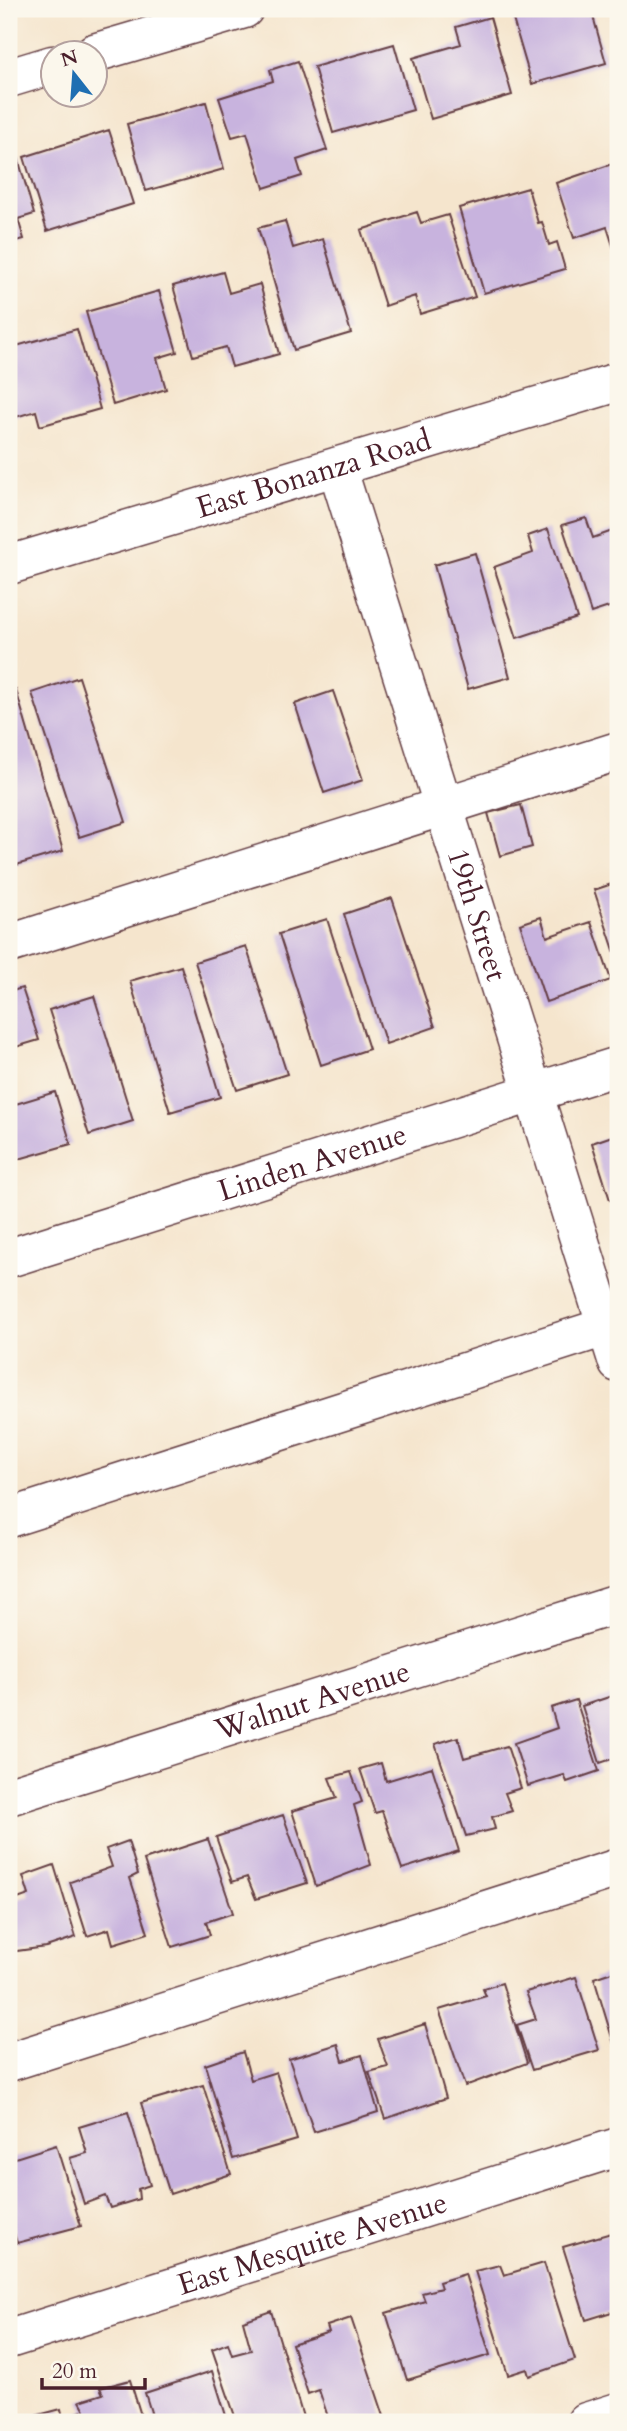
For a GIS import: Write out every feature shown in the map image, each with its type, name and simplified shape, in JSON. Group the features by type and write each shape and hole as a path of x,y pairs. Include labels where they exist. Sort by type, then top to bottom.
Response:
{"street":[{"path":"108,49 244,9"},
{"path":"9,78 38,69"},
{"name":"East Bonanza Road","path":"9,565 618,382"},
{"name":"19th Street","path":"337,467 533,1093 612,1324 618,1363"},
{"path":"9,944 618,751"},
{"name":"Linden Avenue","path":"9,1258 618,1066"},
{"path":"9,1518 612,1324"},
{"name":"Walnut Avenue","path":"9,1796 618,1604"},
{"path":"9,2062 618,1868"},
{"name":"East Mesquite Avenue","path":"9,2339 618,2147"},
{"path":"586,2422 618,2412"}],"building":[{"path":"510,9 591,9 606,63 532,84"},
{"path":"490,17 512,95 431,119 413,58 461,44 456,27"},
{"path":"394,44 413,110 333,133 314,67"},
{"path":"298,61 327,150 297,160 302,176 264,188 247,133 232,137 219,98 273,81 270,70"},
{"path":"206,102 224,169 146,191 127,124"},
{"path":"109,130 133,204 47,231 24,157"},
{"path":"18,158 34,214 18,219 24,239 9,243 9,161"},
{"path":"618,162 616,255 607,227 574,238 556,183"},
{"path":"528,188 538,223 542,222 549,245 557,242 565,269 484,293 459,208"},
{"path":"417,212 421,223 448,215 475,297 420,314 415,296 385,306 361,230"},
{"path":"285,221 293,248 323,239 351,333 294,350 258,228"},
{"path":"223,272 229,293 260,284 279,354 232,367 226,347 193,356 173,286"},
{"path":"159,291 177,352 157,358 166,389 113,405 86,312"},
{"path":"77,329 100,409 40,426 36,411 9,419 9,348"},
{"path":"586,518 593,538 618,529 618,604 591,613 562,525"},
{"path":"548,529 577,618 517,638 494,567 533,553 528,536"},
{"path":"475,553 510,677 468,689 434,565"},
{"path":"79,677 126,822 79,837 32,693"},
{"path":"16,690 63,851 13,866 9,852 9,692"},
{"path":"333,691 363,780 324,793 295,704"},
{"path":"521,805 532,847 500,856 488,813"},
{"path":"618,882 618,962 594,890"},
{"path":"392,898 435,1027 386,1044 344,914"},
{"path":"541,917 547,937 591,922 611,980 546,1002 520,924"},
{"path":"327,919 369,1049 321,1065 279,934"},
{"path":"246,946 287,1074 237,1090 195,962"},
{"path":"181,966 220,1097 170,1112 130,981"},
{"path":"22,988 39,1040 9,1049 9,992"},
{"path":"94,996 133,1121 89,1135 49,1010"},
{"path":"55,1092 71,1144 12,1161 9,1150 9,1106"},
{"path":"618,1134 618,1198 610,1200 592,1143"},
{"path":"618,1694 618,1757 600,1763 582,1706"},
{"path":"576,1700 599,1771 567,1782 564,1775 528,1786 514,1743 557,1728 551,1708"},
{"path":"458,1737 464,1758 507,1746 521,1788 505,1793 512,1811 492,1817 495,1829 466,1836 435,1744"},
{"path":"381,1763 386,1781 432,1767 459,1851 402,1869 382,1811 375,1813 360,1769"},
{"path":"351,1772 362,1802 354,1805 371,1865 316,1886 292,1811 337,1798 329,1778"},
{"path":"283,1815 307,1883 256,1899 247,1877 232,1882 216,1837"},
{"path":"208,1839 233,1913 206,1922 210,1935 172,1947 144,1860"},
{"path":"128,1841 138,1874 130,1878 148,1933 113,1944 109,1929 87,1936 70,1882 112,1867 106,1849"},
{"path":"54,1865 76,1937 46,1947 9,1952 9,1902 29,1895 23,1876"},
{"path":"618,1970 618,2050 616,2051 594,1978"},
{"path":"576,1977 599,2050 532,2070 517,2025 536,2019 526,1992"},
{"path":"502,1983 527,2063 465,2086 439,2010 486,1996 483,1989"},
{"path":"425,2024 446,2098 385,2119 369,2072 388,2067 378,2039"},
{"path":"338,2044 343,2061 362,2055 378,2112 314,2132 289,2059"},
{"path":"243,2052 251,2080 276,2072 297,2140 233,2159 205,2065"},
{"path":"203,2085 231,2174 170,2194 141,2103"},
{"path":"128,2112 150,2185 138,2189 139,2199 110,2208 105,2196 84,2204 70,2158 87,2153 79,2127"},
{"path":"56,2145 81,2226 17,2243 9,2216 9,2160"},
{"path":"618,2231 618,2310 586,2320 563,2247"},
{"path":"544,2263 575,2360 529,2376 527,2369 508,2375 475,2271 500,2265 504,2275"},
{"path":"465,2274 490,2355 407,2380 386,2313 425,2301 422,2293 441,2288 439,2282"},
{"path":"271,2311 303,2417 288,2422 237,2422 212,2349 228,2343 232,2355 251,2350 243,2321"},
{"path":"351,2318 386,2422 336,2422 335,2418 329,2420 319,2390 308,2394 292,2344 329,2332 327,2326"},
{"path":"212,2371 228,2422 154,2422 145,2393"},
{"path":"130,2380 143,2422 73,2422 71,2415 85,2410 80,2401 103,2394 100,2388"},
{"path":"61,2409 64,2422 16,2422 16,2421"}]}
